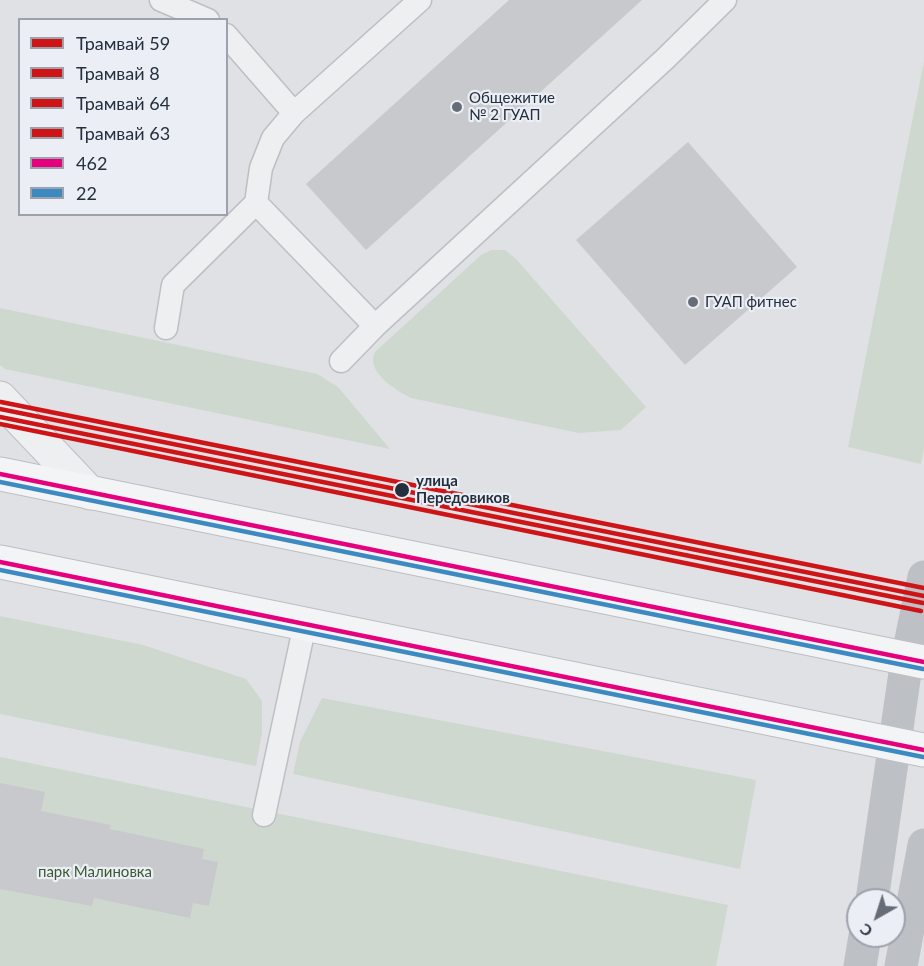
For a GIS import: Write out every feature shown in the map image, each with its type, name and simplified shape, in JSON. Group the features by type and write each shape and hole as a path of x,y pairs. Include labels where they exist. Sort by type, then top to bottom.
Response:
{"main road":[{"path":"0,474 916,660"},
{"path":"0,562 910,747"},
{"path":"875,888 910,747 924,577"},
{"path":"901,966 924,845"},
{"path":"860,966 863,948"}],"street":[{"path":"0,398 90,493"}],"lane":[{"path":"161,0 203,18"},
{"path":"166,328 173,285 256,203 261,168 273,138 294,113 420,0"},
{"path":"340,361 725,0"},
{"path":"228,37 294,113"},
{"path":"256,203 375,326"},
{"path":"264,815 304,624"}],"green space":[{"path":"924,61 924,448 921,464 848,447"},
{"path":"491,250 505,250 516,259 646,407 621,430 579,433 411,398 390,385 378,373 373,359 375,352 481,255"},
{"path":"0,308 317,374 338,387 390,449 5,369 0,365"},
{"path":"0,616 143,645 246,679 262,701 262,733 256,766 0,714"},
{"path":"322,698 756,780 740,869 293,774 300,742"},
{"name":"парк Малиновка","path":"0,757 728,905 716,966 0,966"}],"building":[{"name":"Общежитие № 2 ГУАП","path":"509,0 642,0 366,250 306,184"},
{"name":"ГУАП фитнес","path":"688,142 797,267 685,365 576,240"},
{"path":"0,783 45,792 41,811 111,825 110,829 204,849 202,859 218,862 209,906 193,903 190,918 94,898 92,906 0,889"}],"tram line":[{"name":"64","path":"1,402 924,588"},
{"name":"59","path":"0,409 924,596"},
{"name":"8","path":"0,417 923,603"},
{"name":"63","path":"0,424 921,611"}],"transit line":[{"name":"462","path":"0,474 924,662"},
{"name":"22","path":"0,482 923,669"},
{"name":"462","path":"0,562 924,750"},
{"name":"22","path":"0,570 923,757"}],"place":[{"name":"Общежитие № 2 ГУАП","path":"457,107"},
{"name":"ГУАП фитнес","path":"693,302"},
{"name":"улица Передовиков","path":"402,490"}]}
